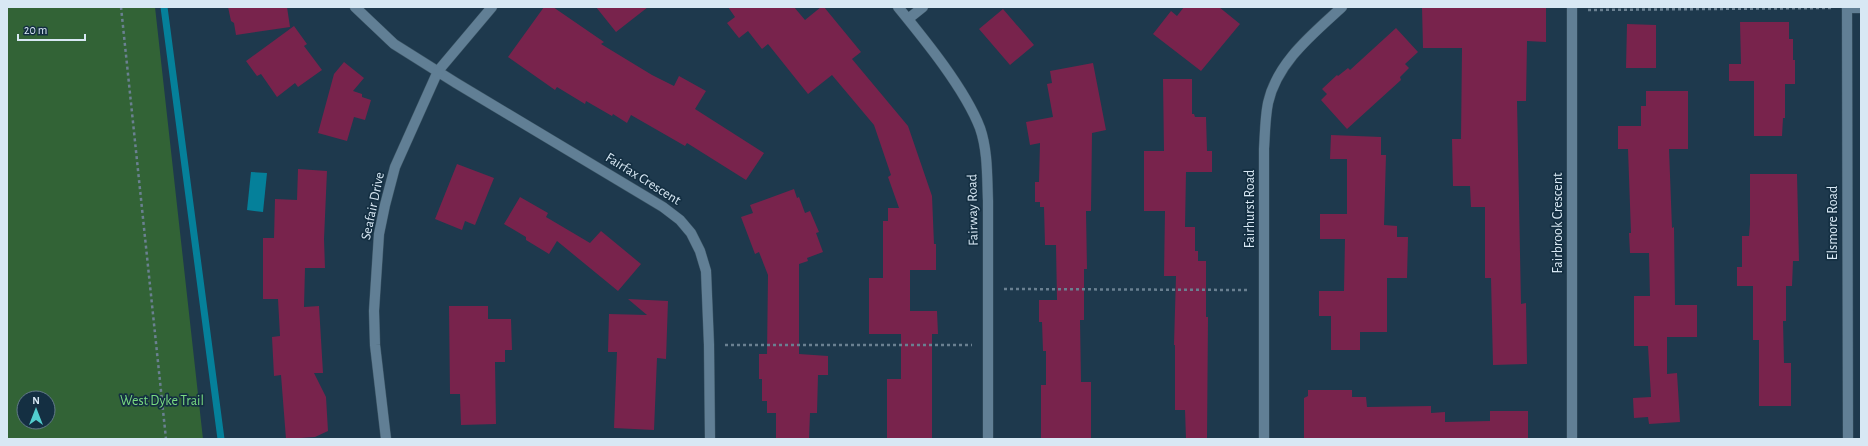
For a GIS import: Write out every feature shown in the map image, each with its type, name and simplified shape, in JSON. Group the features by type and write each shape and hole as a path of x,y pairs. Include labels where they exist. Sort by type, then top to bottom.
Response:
{"street":[{"name":"Fairfax Crescent","path":"355,7 394,44 635,189 680,220 691,233 700,251 706,271 709,345 710,439"},
{"name":"Seafair Drive","path":"386,439 375,345 374,318 379,234 395,167 420,108 438,71 492,7"},
{"name":"Fairway Road","path":"898,7 953,80 970,106 980,129 984,149 988,194 988,439"},
{"path":"908,19 923,7"},
{"name":"Fairhurst Road","path":"1264,439 1264,149 1268,103 1275,83 1286,64 1303,44 1342,7"},
{"path":"1847,8 1861,8"},
{"name":"Elsmore Road","path":"1847,8 1848,439"},
{"name":"Fairbrook Crescent","path":"1572,9 1572,439"}],"path":[{"path":"122,7 166,439"},
{"path":"1572,9 1847,8"},
{"path":"988,288 1264,291"},
{"path":"709,345 988,345"}],"green space":[{"name":"West Dyke Trail","path":"7,7 155,7 203,439 7,439"}],"water":[{"path":"251,172 267,173 263,212 247,210"}],"building":[{"path":"228,7 287,7 290,27 236,35 234,23 231,21"},
{"path":"544,7 553,7 604,42 601,44 652,75 674,86 679,76 706,91 695,109 764,153 746,180 687,143 685,146 631,115 627,123 613,114 612,116 586,101 585,104 557,87 555,90 508,57"},
{"path":"596,7 648,7 616,32"},
{"path":"728,7 794,7 805,20 821,7 824,7 861,52 852,59 908,126 932,196 934,244 936,244 936,270 910,270 910,311 937,311 938,334 932,334 932,439 887,439 887,379 901,379 901,334 869,334 869,278 883,278 883,221 888,221 888,208 899,208 888,177 891,175 874,125 832,75 808,94 768,44 762,49 748,31 739,38 727,23 735,17"},
{"path":"1184,7 1219,7 1240,24 1201,71 1153,34 1171,11 1177,16"},
{"path":"1422,7 1546,7 1546,42 1527,41 1526,101 1517,101 1521,304 1526,303 1527,364 1493,365 1491,278 1485,278 1485,207 1471,207 1470,186 1453,186 1452,139 1461,139 1462,48 1423,48"},
{"path":"1003,9 1034,45 1010,65 979,29"},
{"path":"1740,22 1789,22 1789,39 1793,39 1795,84 1785,84 1785,118 1783,118 1782,136 1754,136 1754,81 1729,81 1729,64 1741,64"},
{"path":"1627,24 1656,25 1656,68 1626,68"},
{"path":"294,26 307,44 304,46 322,70 298,87 295,83 277,97 261,74 257,76 246,61"},
{"path":"1396,28 1418,52 1405,64 1409,68 1400,77 1401,80 1347,129 1321,100 1327,94 1322,89 1337,75 1338,76 1348,68 1350,70"},
{"path":"344,62 364,78 353,91 362,94 362,97 371,100 365,120 354,117 347,141 318,133 334,74"},
{"path":"1093,63 1106,130 1092,133 1091,211 1086,211 1087,269 1084,269 1084,320 1080,320 1081,382 1091,382 1091,439 1041,439 1041,385 1046,385 1046,351 1043,351 1042,322 1039,322 1039,300 1057,300 1056,245 1045,245 1044,207 1040,207 1040,202 1035,202 1035,182 1039,182 1040,143 1030,145 1026,122 1053,117 1047,84 1052,83 1050,71"},
{"path":"1163,79 1192,79 1192,114 1194,114 1195,117 1206,117 1207,151 1212,151 1212,172 1186,172 1185,227 1195,227 1195,251 1198,251 1198,261 1206,261 1206,317 1208,317 1207,439 1186,439 1185,410 1175,410 1174,345 1176,276 1164,276 1165,211 1144,211 1144,151 1164,151"},
{"path":"1646,91 1688,91 1688,149 1669,149 1672,228 1674,227 1675,305 1697,305 1697,337 1667,337 1667,374 1677,373 1680,422 1649,424 1648,417 1634,418 1633,398 1651,397 1648,346 1634,346 1634,296 1650,296 1649,253 1630,253 1629,233 1631,233 1628,149 1618,149 1618,126 1641,126 1641,106 1646,106"},
{"path":"1331,135 1381,137 1381,155 1386,155 1384,225 1397,226 1397,237 1408,237 1407,278 1387,278 1387,332 1360,332 1360,350 1331,350 1331,316 1319,316 1319,291 1344,291 1345,239 1320,239 1320,214 1347,214 1347,159 1330,159"},
{"path":"457,164 494,178 475,225 465,221 462,230 435,219"},
{"path":"298,169 327,171 324,239 325,268 305,268 304,307 319,306 323,373 314,373 326,397 328,431 315,437 286,439 281,375 274,376 272,337 280,336 278,299 263,299 263,238 274,238 275,199 297,200"},
{"path":"1750,174 1797,174 1799,261 1793,261 1792,286 1786,286 1786,321 1783,321 1784,363 1791,363 1791,406 1759,406 1759,340 1753,340 1753,286 1737,286 1737,267 1742,267 1742,236 1749,236"},
{"path":"794,189 797,198 799,197 805,213 810,211 819,232 816,233 823,252 807,258 808,261 799,264 799,354 828,356 828,375 818,375 817,413 810,413 809,439 776,439 776,413 767,413 767,401 762,401 762,379 759,379 759,354 767,354 768,275 759,252 755,254 741,217 753,213 750,205"},
{"path":"520,197 548,213 546,217 590,243 601,231 641,264 618,291 557,241 549,254 526,240 526,237 504,224"},
{"path":"628,299 668,301 666,359 657,358 654,430 614,428 617,352 608,352 609,314 647,315"},
{"path":"449,306 488,306 488,319 511,319 512,350 505,350 505,362 495,362 496,424 461,425 460,394 450,394"},
{"path":"1308,390 1352,390 1352,397 1366,397 1367,407 1431,406 1431,413 1445,412 1445,422 1490,421 1490,411 1528,411 1528,439 1304,439 1304,398 1308,396"}],"waterway":[{"path":"164,7 221,439"}]}
